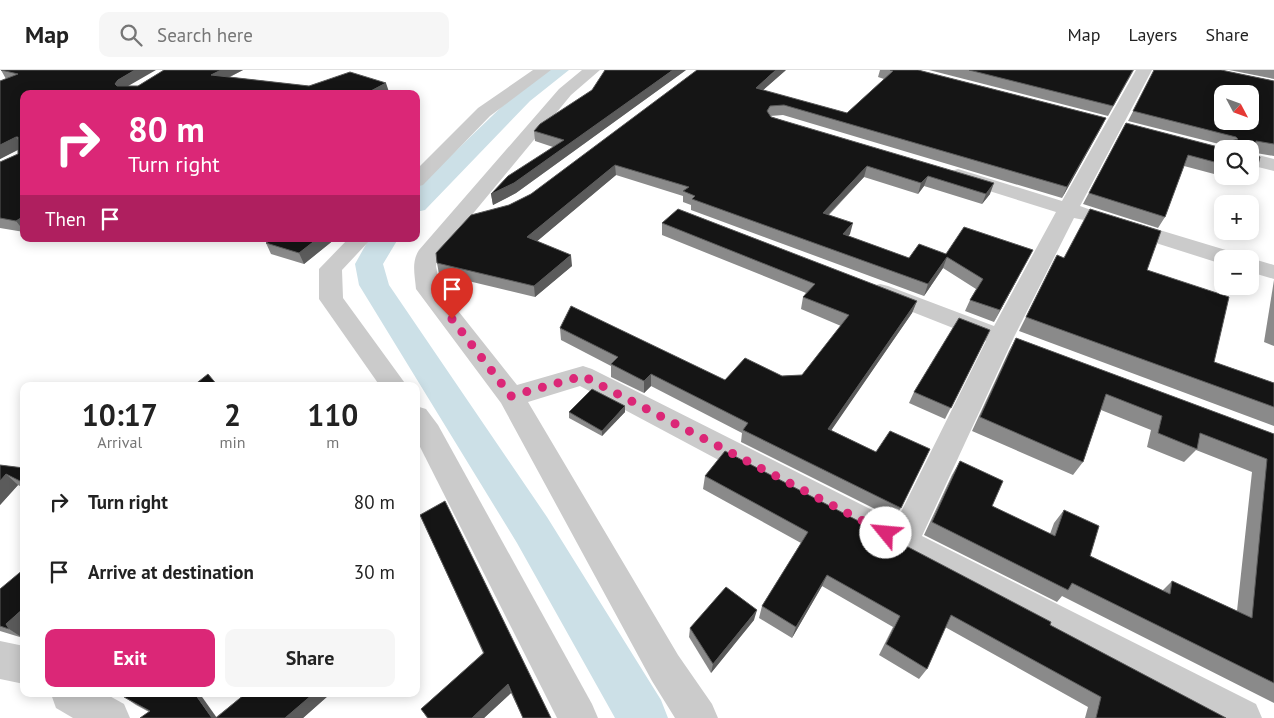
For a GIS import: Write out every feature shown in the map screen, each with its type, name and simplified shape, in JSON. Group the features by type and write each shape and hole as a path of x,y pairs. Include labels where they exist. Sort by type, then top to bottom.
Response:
{"street":[{"path":"420,177 484,112 543,70"},
{"path":"592,70 566,92 427,255 425,266 428,288 511,396 665,668 698,718"},
{"path":"903,542 1010,341 1068,209 1144,70"},
{"path":"1259,160 1274,164"},
{"path":"936,169 1214,254"},
{"path":"454,223 487,214"},
{"path":"357,242 330,269 331,298 391,382"},
{"path":"1259,267 1274,272"},
{"path":"862,284 1010,341"},
{"path":"511,396 583,376 1242,718"},
{"path":"420,423 433,442 578,718"},
{"path":"0,660 20,664"},
{"path":"75,697 110,718"}],"building":[{"path":"1,70 135,70 118,80 115,84 117,86 138,86 164,70 221,70 211,75 309,86 350,72 386,83 373,90 20,90 20,218 16,221 0,218 0,162 18,154 18,137 0,145 0,81 18,74"},
{"path":"605,70 673,70 514,183 491,194 508,176 564,140 534,131 540,124 592,90"},
{"path":"697,70 776,70 756,88 847,113 893,71 890,70 918,70 1106,118 1067,187 784,105 770,106 767,111 771,117 994,183 986,194 928,176 921,183 867,166 823,213 853,223 843,234 909,258 919,244 946,254 964,227 1033,250 1000,310 970,300 983,279 947,257 928,284 692,199 695,196 683,191 689,187 615,165 527,237 571,255 534,286 437,263 436,253 471,215 509,205 531,194"},
{"path":"969,70 1133,70 1113,106"},
{"path":"1154,70 1221,70 1274,81 1274,144 1259,140 1234,140 1238,139 1133,111"},
{"path":"1126,123 1214,146 1214,162 1188,155 1165,217 1089,193"},
{"path":"678,209 917,301 828,429 876,452 890,431 930,449 901,508 743,430 748,423 651,374 644,381 611,364 618,357 560,328 571,306 725,380 745,358 782,376 802,375 849,315 803,297 815,284 662,223"},
{"path":"1090,209 1161,231 1147,270 1214,292 1214,295 1229,297 1214,362 1274,383 1274,407 1026,317 1057,255 1064,258"},
{"path":"268,242 313,242 299,253 266,243"},
{"path":"959,318 990,330 951,408 914,392"},
{"path":"1016,338 1274,434 1274,683 1072,583 1068,590 932,522 960,461 1003,481 992,506 1055,536 1064,510 1099,526 1090,556 1170,594 1172,581 1252,618 1267,459 1200,433 1197,449 1158,433 1162,416 1106,394 1083,462 980,417"},
{"path":"208,374 215,382 198,382"},
{"path":"592,389 625,406 602,431 569,412"},
{"path":"725,451 1051,622 1050,625 1226,718 1096,718 1101,697 951,615 927,669 886,644 900,616 827,575 796,627 762,606 808,532 705,476"},
{"path":"0,465 20,468 20,481 6,474 0,481"},
{"path":"445,501 551,718 523,718 508,684 472,718 428,718 421,709 484,653 420,515"},
{"path":"20,572 20,612 6,624 9,629 0,626 0,589"},
{"path":"726,587 757,610 713,664 690,628"},
{"path":"124,697 197,697 212,718 140,718 150,711"},
{"path":"241,697 310,697 285,718 216,718"}],"waterway":[{"path":"420,200 523,97 559,70"},
{"path":"381,242 369,264 374,285 532,530 643,718"}],"route":[{"path":"452,319 511,396 583,376 886,533"}]}
